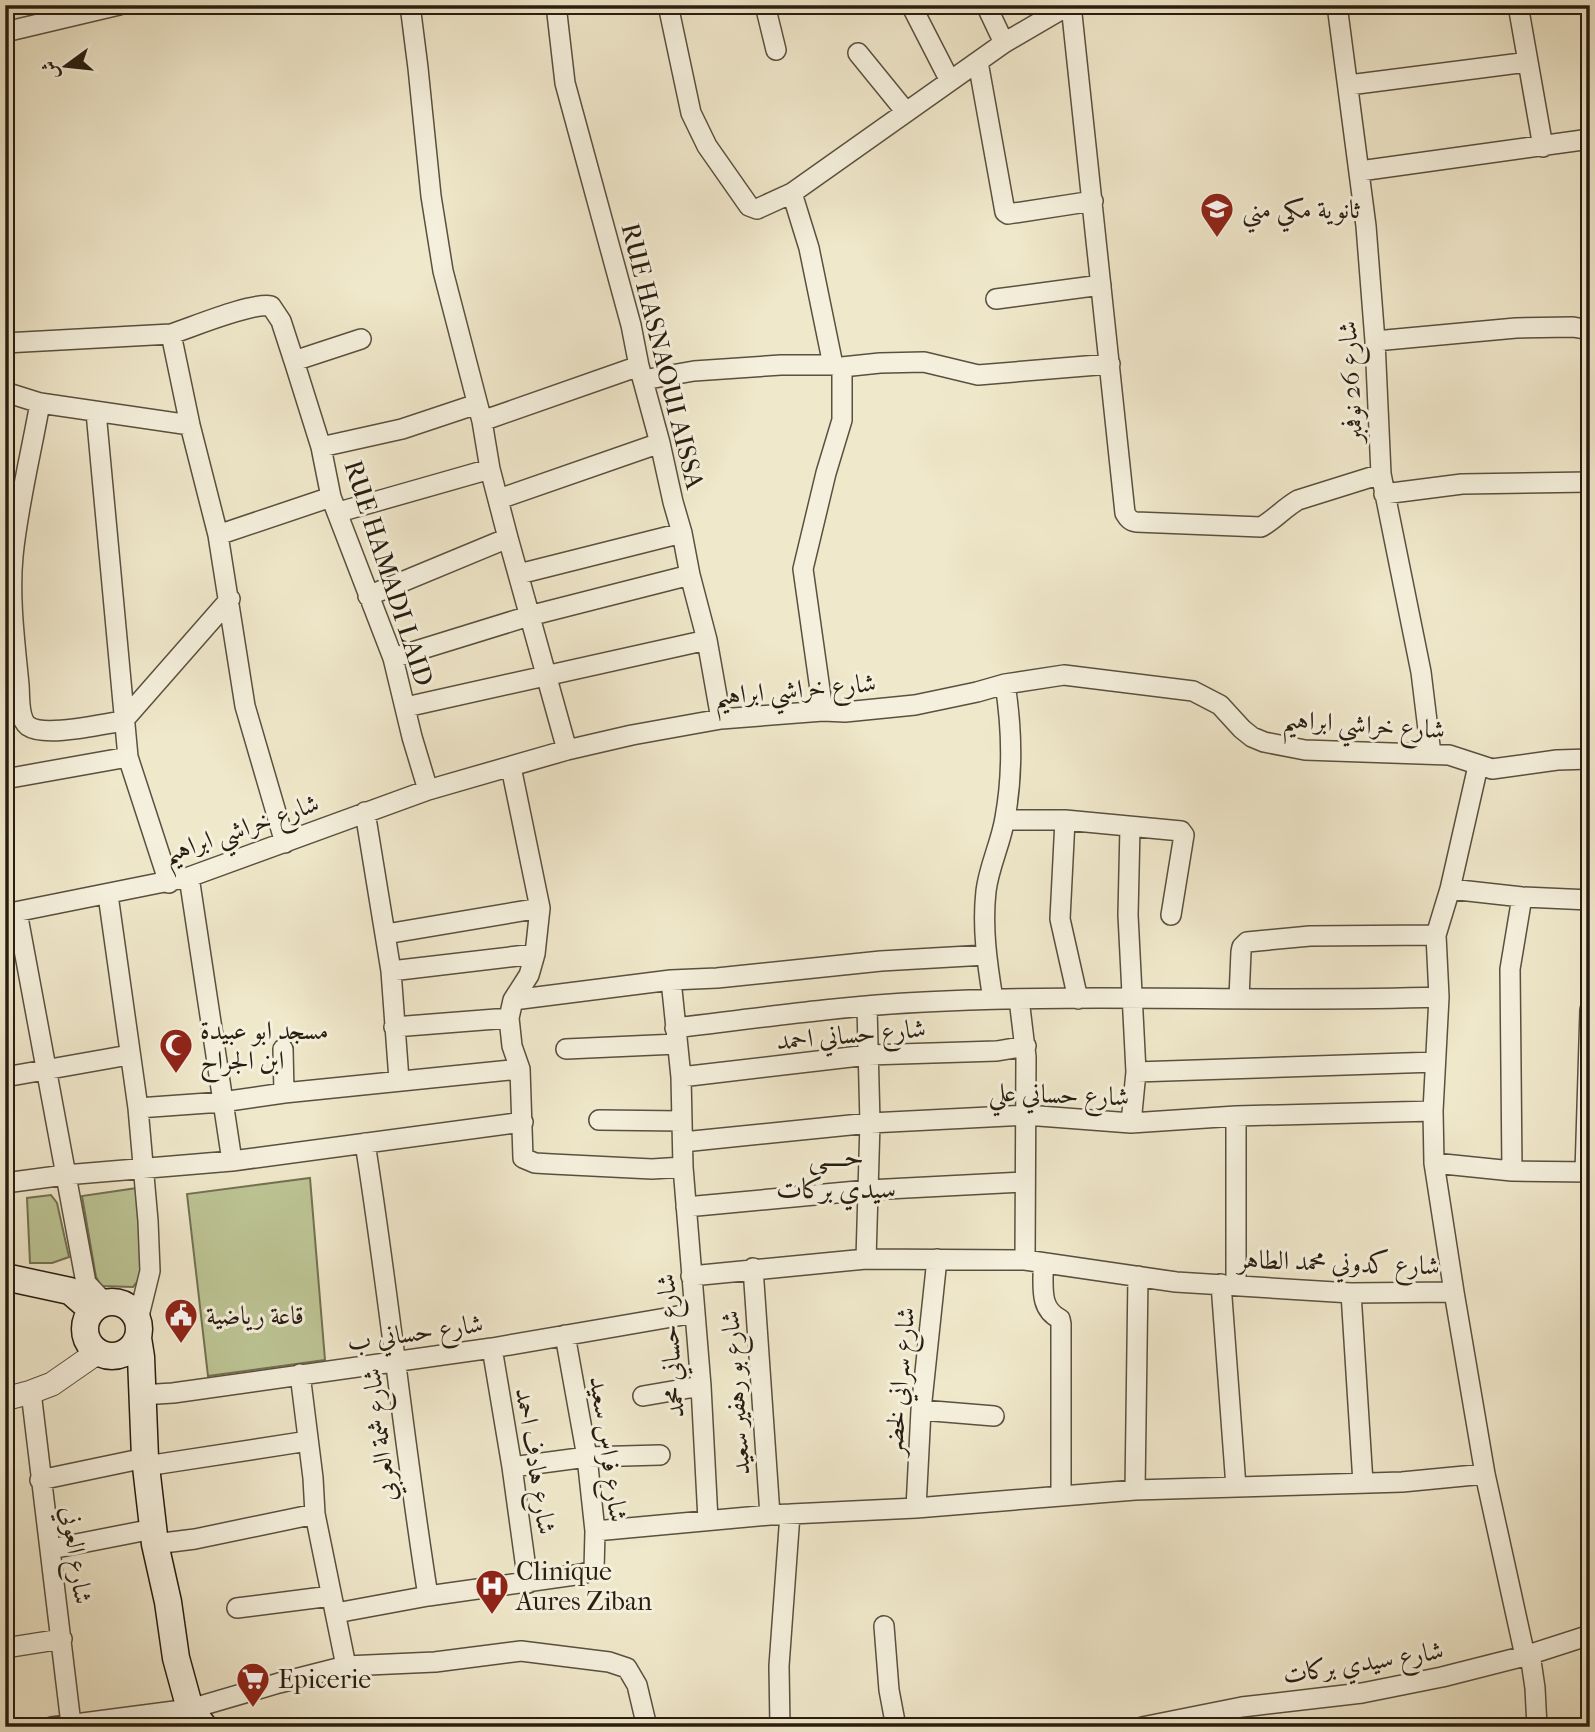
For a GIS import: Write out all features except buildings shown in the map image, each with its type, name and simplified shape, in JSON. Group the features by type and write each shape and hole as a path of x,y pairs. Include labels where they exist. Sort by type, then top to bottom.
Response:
{"main road":[{"path":"5,1277 70,1291 94,1313"},
{"path":"5,1286 77,1317 121,1303 128,1307 138,1329 145,1462 154,1537 168,1602 176,1658 197,1718"},
{"path":"94,1313 89,1342 130,1372 141,1395"},
{"path":"104,1354 127,1351 138,1329"}],"street":[{"path":"5,32 119,5"},
{"path":"410,5 443,271 508,538 567,750"},
{"name":"RUE HASNAOUI AISSA","path":"556,5 565,83 660,443 707,640 721,719"},
{"path":"668,5 691,113 707,146 749,206 757,209 792,192 1004,43 1070,5 1125,513 1130,521 1261,527 1298,500 1382,484 1590,482"},
{"path":"765,5 776,50"},
{"path":"911,5 950,81"},
{"path":"986,5 1004,43"},
{"name":"شارع 26 نوفمبر","path":"1337,5 1360,171 1375,341 1382,484 1421,672 1431,754"},
{"path":"1518,5 1543,147"},
{"path":"858,53 906,113"},
{"path":"978,62 1005,212 1008,214 1093,201"},
{"path":"1349,85 1528,62"},
{"path":"1360,171 1590,139"},
{"path":"792,192 809,248 838,366 842,420 803,569 823,711"},
{"path":"996,299 1101,285"},
{"name":"RUE HAMADI LAID","path":"5,344 171,334 264,305 275,310 294,360 349,548 393,658 429,790"},
{"path":"1375,341 1516,328 1573,327 1590,330"},
{"path":"171,334 190,425 218,535 245,706 285,843"},
{"path":"294,360 361,339"},
{"path":"320,447 479,413 641,373 781,365 838,366 924,362 978,376 1110,364"},
{"path":"5,392 40,403 190,425"},
{"path":"40,403 13,559 13,606 23,718 28,725 49,731 124,721 230,599"},
{"path":"96,412 128,757 169,883"},
{"path":"499,499 660,443"},
{"path":"218,535 335,504 491,469"},
{"path":"519,574 682,533"},
{"path":"368,596 508,538"},
{"path":"393,658 528,615 690,575"},
{"path":"406,707 707,640"},
{"name":"شارع خراشي ابراهيم","path":"11,913 190,877 429,790 567,750 632,735 721,719 915,705 1005,684 1064,675 1174,688 1205,696 1220,705 1242,729 1264,742 1306,750 1449,755 1478,766 1501,769 1557,760 1590,759"},
{"path":"993,999 986,955 986,890 990,867 1005,820 1011,736 1005,684"},
{"path":"5,779 128,757"},
{"name":"شارع كدوني محمد الطاهر","path":"691,1276 866,1259 1034,1261 1176,1282 1351,1293 1454,1292 1434,1163 1433,1111 1439,997 1436,935 1450,889 1478,766"},
{"path":"511,767 540,908 535,954 529,975 511,1009 512,1046 520,1069 523,1158 535,1163 652,1169 683,1167"},
{"path":"365,812 391,971 399,1080"},
{"path":"1005,820 1065,820 1181,831 1184,833 1171,915"},
{"path":"1065,820 1060,919 1078,999"},
{"path":"1130,827 1128,915 1136,1072 1130,1123"},
{"path":"190,877 232,1161"},
{"path":"1450,889 1522,897 1590,900"},
{"path":"108,895 138,1108 150,1271 138,1329"},
{"path":"1512,1171 1510,969 1522,897"},
{"path":"386,934 540,908"},
{"path":"11,913 47,1070 65,1175 94,1313"},
{"path":"1239,998 1241,952 1247,942 1310,936 1436,935"},
{"path":"391,971 535,954"},
{"path":"394,1027 671,980 718,978 881,961 986,955"},
{"name":"شارع حساني محمد","path":"671,980 681,1077 683,1167 701,1386 708,1520"},
{"path":"566,1049 913,1002 993,999 1330,1000 1439,997"},
{"path":"1019,999 1026,1046 1025,1182 1034,1261 1044,1304 1048,1312 1060,1319 1062,1324 1061,1495"},
{"path":"866,1259 870,1123 867,1007"},
{"path":"1434,1163 1512,1171 1588,1172 1590,1010"},
{"name":"شارع حساني احمد","path":"681,1077 868,1055 997,1051 1026,1046"},
{"path":"283,1049 285,1093"},
{"path":"5,1077 130,1055"},
{"path":"1136,1072 1435,1062"},
{"path":"138,1108 222,1102 399,1080 520,1069"},
{"name":"شارع حساني علي","path":"683,1142 870,1123 1026,1115 1130,1123 1236,1116 1433,1111"},
{"path":"1236,1116 1228,1285 1236,1487"},
{"path":"599,1119 682,1121"},
{"path":"5,1183 65,1175 232,1161 523,1122"},
{"name":"شارع شمة العربي","path":"365,1143 428,1596"},
{"path":"686,1206 868,1190 1025,1182"},
{"name":"شارع سراني لخضر","path":"916,1508 921,1410 937,1259"},
{"name":"شارع بو رهفير سعيد","path":"753,1268 780,1515 780,1727"},
{"path":"1135,1490 1138,1276"},
{"path":"1454,1292 1485,1474 1535,1688 1537,1727"},
{"path":"1351,1293 1363,1483"},
{"name":"شارع حساني ب","path":"141,1395 173,1393 492,1348 695,1313"},
{"name":"شارع فراس سعيد","path":"527,1583 582,1574 594,1570 596,1564 587,1457 565,1335"},
{"name":"شارع هادف احمد","path":"492,1348 512,1467 527,1583"},
{"path":"5,1398 52,1384 104,1354"},
{"path":"300,1374 314,1514 345,1667"},
{"path":"643,1396 701,1386"},
{"name":"شارع العوني","path":"31,1392 62,1639 61,1726"},
{"path":"921,1410 994,1416"},
{"path":"40,1480 145,1462 308,1441"},
{"path":"512,1467 587,1457 660,1455"},
{"path":"595,1531 708,1520 916,1508 1135,1490 1402,1482 1485,1474"},
{"path":"51,1549 154,1537 195,1539 314,1514"},
{"path":"237,1608 428,1596 527,1583"},
{"path":"884,1626 889,1690 896,1727"},
{"name":"شارع سيدي بركات","path":"1142,1727 1242,1707 1362,1693 1442,1677 1528,1655 1590,1635"},
{"path":"5,1648 62,1639"},
{"path":"61,1726 197,1718 211,1704 279,1683 345,1667 435,1662 521,1651 609,1662 627,1668 639,1692 647,1727"}],"green space":[{"path":"310,1178 325,1360 208,1376 187,1194"},
{"path":"137,1188 143,1275 133,1287 101,1286 96,1277 82,1196"},
{"path":"51,1195 57,1203 69,1257 52,1263 30,1263 27,1198"}],"place":[{"name":"ثانوية مكي مني","path":"1217,239"},
{"name":"مسجد ابو عبيدة ابن الجراح","path":"176,1075"},
{"name":"قاعة رياضية","path":"181,1345"},
{"name":"Clinique Aures Ziban","path":"492,1616"},
{"name":"Epicerie","path":"253,1709"}],"district":[{"name":"حــــي سيدي بركات","path":"836,1172"}]}
